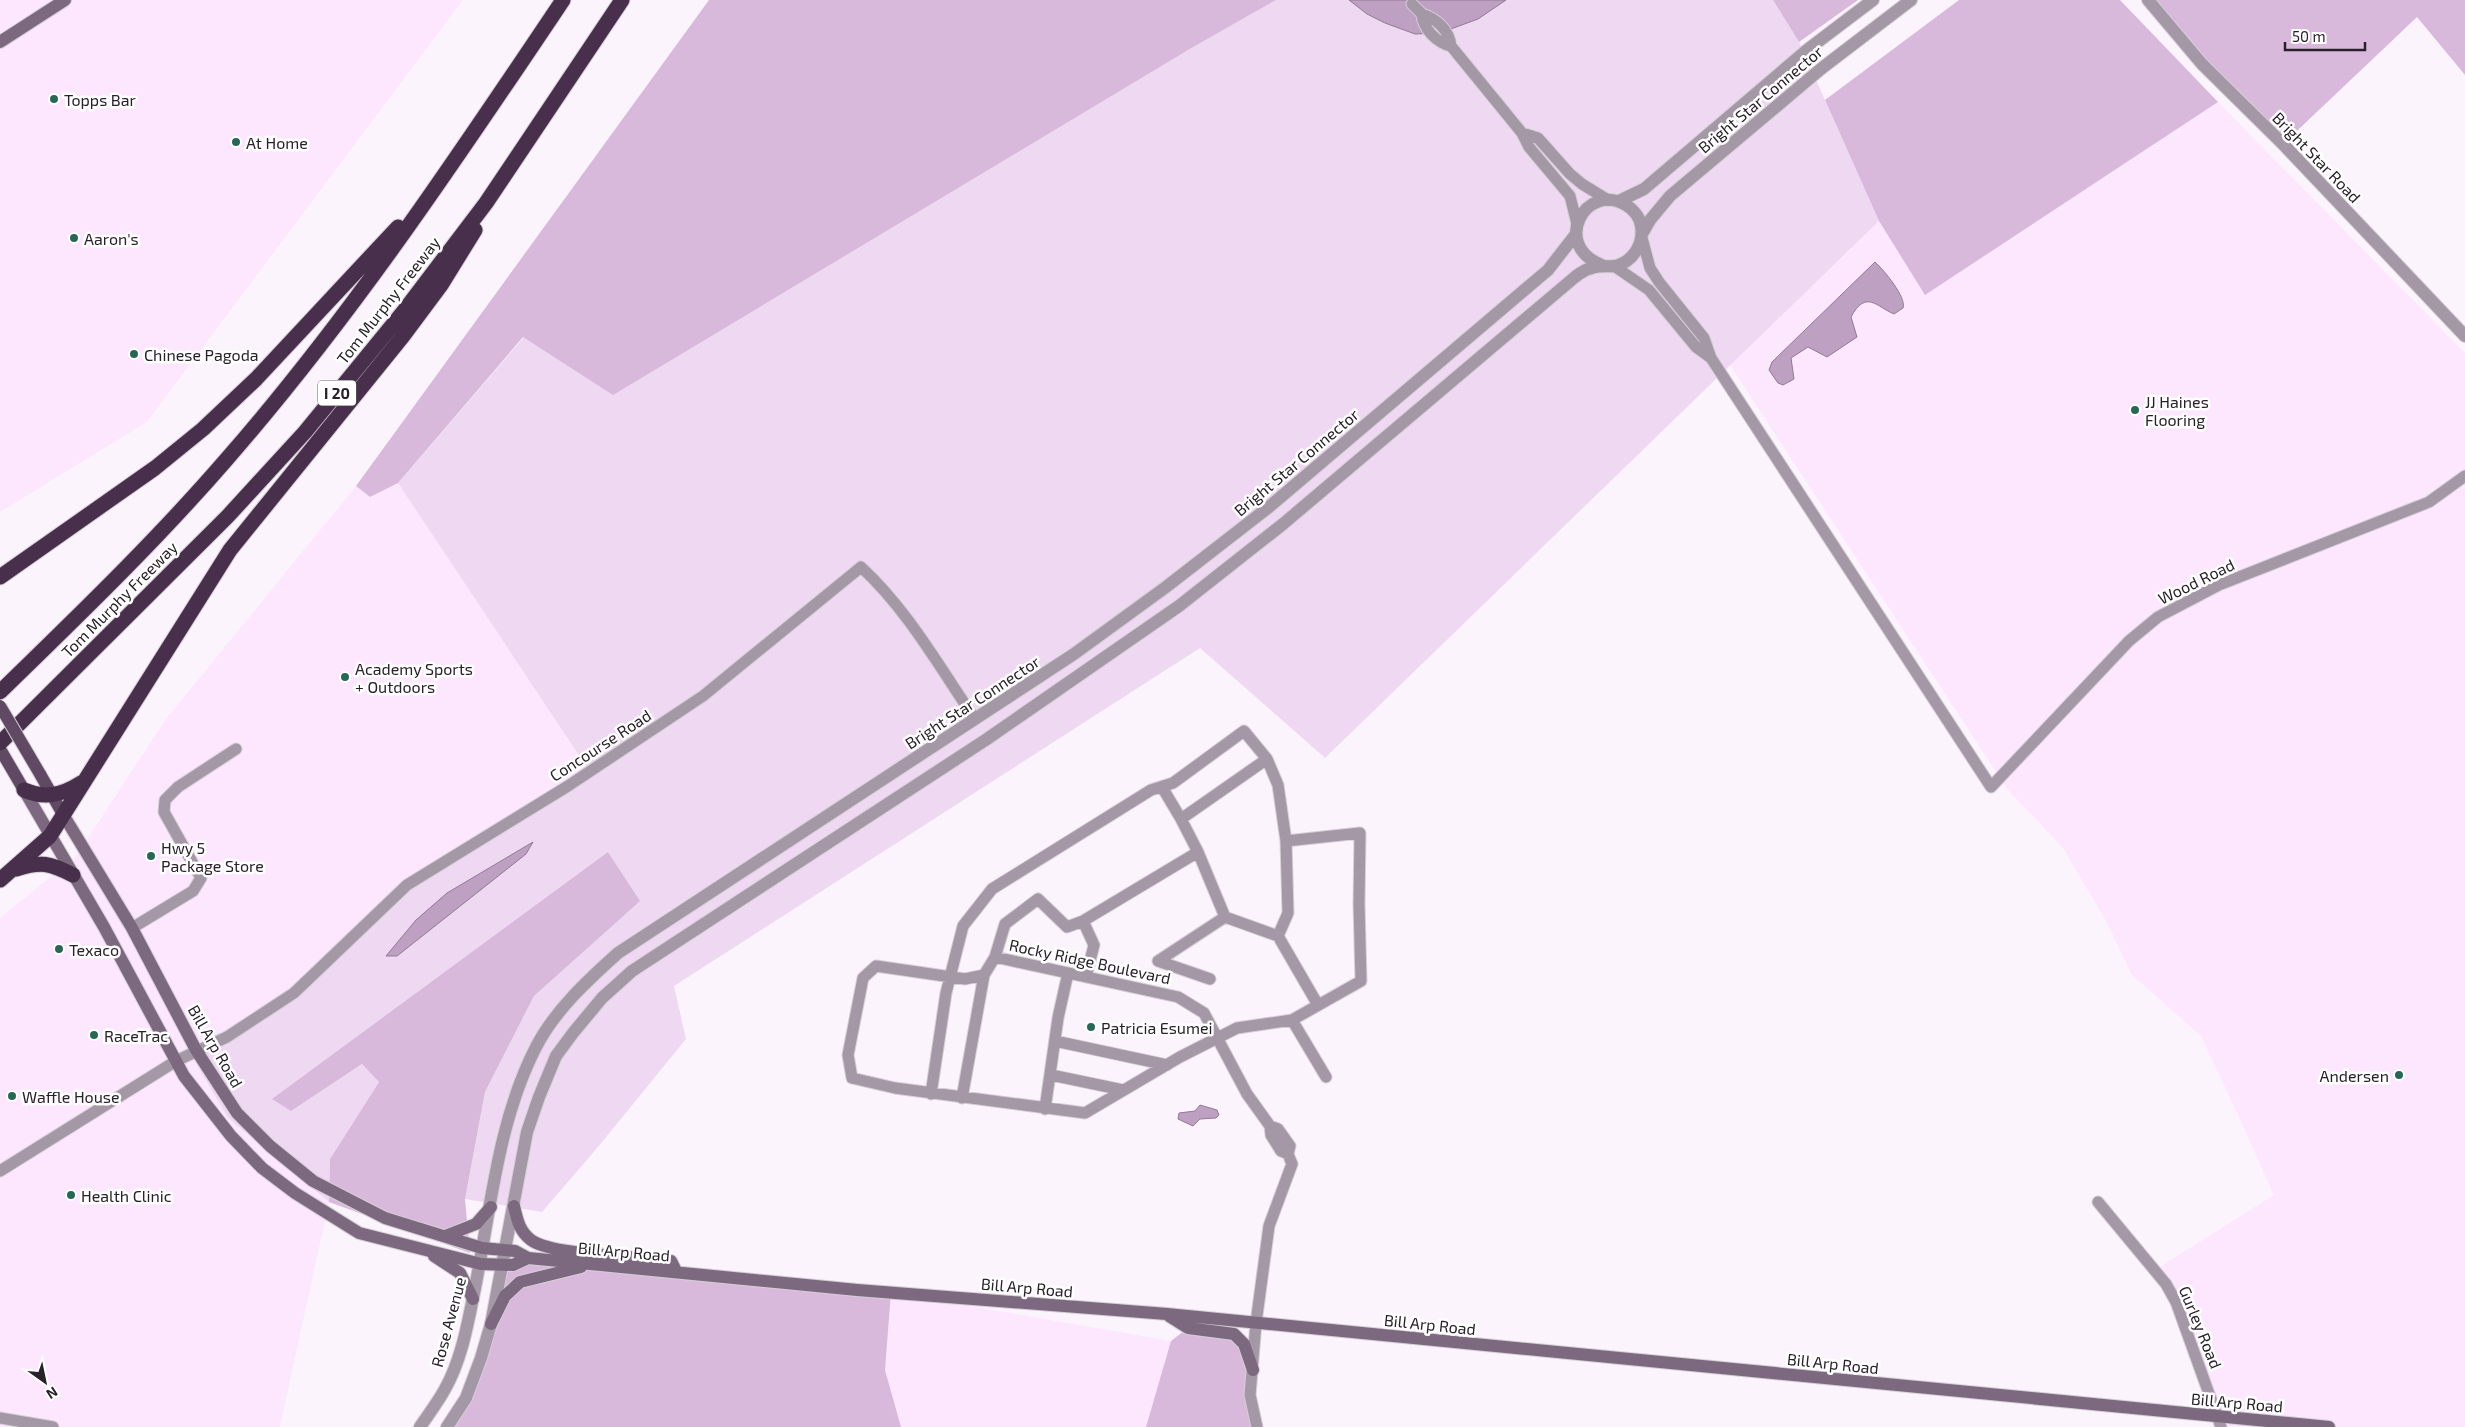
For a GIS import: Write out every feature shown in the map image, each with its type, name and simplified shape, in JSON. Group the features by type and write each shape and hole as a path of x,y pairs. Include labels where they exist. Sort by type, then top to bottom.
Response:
{"highway":[{"name":"Tom Murphy Freeway","path":"0,692 146,547 225,462 333,328 432,191 563,0"},
{"name":"Tom Murphy Freeway","path":"0,743 268,474 404,311 486,203 622,0"},
{"path":"0,577 155,468 229,406 432,191"},
{"path":"0,880 50,836 64,816 82,782 230,550 339,418 430,299 467,245 486,203"},
{"path":"24,790 44,796 52,795 67,791 82,782"},
{"path":"14,869 38,863 48,864 73,875"}],"main road":[{"path":"0,42 65,0"},
{"name":"Bill Arp Road","path":"0,706 132,928 196,1050 237,1113 270,1146 313,1181 385,1218 482,1248 504,1249 528,1258 858,1290 1167,1314 2219,1422 2329,1427"},
{"name":"Bill Arp Road","path":"0,749 104,928 184,1076 231,1136 262,1168 295,1193 359,1232 481,1264 513,1265 528,1258"},
{"path":"514,1206 520,1229 531,1240 550,1248 671,1261 676,1271"},
{"path":"445,1236 476,1224 491,1207"},
{"path":"419,1248 460,1273 473,1300"},
{"path":"491,1324 505,1296 520,1282 591,1264"},
{"path":"1167,1314 1188,1328 1234,1334 1244,1344 1252,1370"}],"street":[{"name":"Bright Star Connector","path":"1613,200 1644,189 1808,50 1873,0"},
{"name":"Bright Star Connector","path":"1642,236 1650,220 1670,196 1822,68 1911,0"},
{"name":"Bright Star Road","path":"2148,0 2202,64 2283,144 2465,336"},
{"path":"1412,4 1422,14 1434,18 1450,36 1451,46 1522,133 1529,147 1570,196 1583,254 1592,261 1608,266 1649,290 1696,346 1710,358"},
{"path":"1522,133 1538,138 1570,174 1582,184 1613,200 1628,205 1636,213 1641,223 1642,236 1650,268 1704,338 1710,358"},
{"path":"1576,229 1588,207 1613,200"},
{"name":"Bright Star Connector","path":"482,1248 506,1126 518,1089 537,1046 586,982 618,953 1074,654 1220,547 1548,270 1576,229"},
{"path":"447,1427 466,1398 491,1324 527,1132 556,1056 602,998 632,971 987,739 1179,606 1283,524 1563,286 1590,268 1625,262 1634,255 1642,236"},
{"name":"Wood Road","path":"1710,358 1991,787 2129,642 2158,617 2219,585 2429,502 2465,476"},
{"name":"Concourse Road","path":"196,1050 227,1037 294,993 407,885 568,786 703,696 861,567 876,581 904,616 975,719"},
{"path":"931,1094 950,977 963,926 992,889 1151,790 1173,783 1244,731 1267,758 1278,786 1286,841 1288,913 1278,936"},
{"path":"132,928 193,891 201,878 164,812 165,800 178,787 236,749"},
{"path":"1181,819 1267,758"},
{"path":"1162,787 1198,852 1225,917 1278,936 1318,1004"},
{"path":"984,975 965,979 876,966 863,978 848,1055 852,1078 931,1094 1085,1114 1167,1065 1237,1028 1292,1020 1362,981 1359,904 1360,833 1286,841"},
{"path":"994,957 1006,924 1038,899 1066,927 1083,921 1198,852"},
{"path":"1210,979 1158,961 1225,917"},
{"path":"1083,921 1094,945 1086,977"},
{"name":"Rocky Ridge Boulevard","path":"962,1098 984,975 994,957 1178,997 1204,1014 1247,1094 1270,1126 1271,1135 1275,1142 1282,1151 1288,1154 1292,1164 1269,1226 1256,1323 1250,1395 1257,1427"},
{"path":"1045,1109 1068,973"},
{"path":"1292,1020 1326,1078"},
{"path":"1055,1041 1167,1065"},
{"path":"0,1171 196,1050"},
{"path":"1050,1075 1123,1090"},
{"name":"Gurley Road","path":"2098,1202 2166,1284 2176,1302 2219,1422"},
{"name":"Rose Avenue","path":"420,1427 446,1388 460,1352 481,1264 482,1248"},
{"path":"0,1418 53,1427"}],"shaded area":[{"path":"0,0 463,0 147,422 0,512"},
{"path":"709,0 1276,0 1188,50 613,395 523,337 398,483 370,497 356,486"},
{"path":"1276,0 1773,0 1799,42 1879,221 1325,758 1200,648 674,986 686,1039 542,1212 465,1199 485,1092 534,996 639,901 608,852 291,1111 362,1064 379,1082 330,1159 329,1202 228,1118 193,1058 294,993 407,885 590,772 398,483 524,337 1188,50"},
{"path":"1349,0 1506,0 1478,19 1440,33 1415,34 1367,14"},
{"path":"1773,0 1858,0 1799,42"},
{"path":"1959,0 2120,0 2218,102 1925,295 1879,221 1825,100"},
{"path":"2148,0 2465,0 2465,75 2417,17 2283,144"},
{"path":"2218,102 2465,353 2465,1427 2221,1427 2176,1302 2155,1270 2274,1195 2239,1117 2201,1036 2132,975 2106,921 2063,848 2008,790 1730,365 1879,221 1925,295"},
{"path":"1875,262 1889,277 1898,291 1902,298 1903,308 1894,314 1872,302 1862,304 1851,317 1857,337 1827,357 1808,347 1791,358 1794,379 1783,385 1778,383 1769,370 1772,362"},
{"path":"398,483 590,772 228,1118 329,1202 280,1427 0,1427 0,918 76,856 166,719 356,486 370,497"},
{"path":"533,842 526,854 397,956 386,956 416,920 447,893"},
{"path":"608,852 640,901 534,996 485,1092 465,1199 470,1253 329,1202 330,1159 379,1082 362,1064 291,1111 272,1099"},
{"path":"1200,1105 1217,1110 1219,1115 1216,1118 1200,1119 1193,1126 1178,1119 1179,1113 1195,1111"},
{"path":"528,1258 891,1292 885,1370 901,1427 447,1427 466,1398 502,1264"},
{"path":"891,1292 1171,1341 1146,1427 901,1427 885,1370"},
{"path":"1188,1328 1234,1334 1244,1344 1257,1427 1146,1427 1171,1341"}],"place":[{"name":"Topps Bar","path":"54,99"},
{"name":"At Home","path":"236,142"},
{"name":"Aaron's","path":"74,238"},
{"name":"Chinese Pagoda","path":"134,354"},
{"name":"JJ Haines Flooring","path":"2135,410"},
{"name":"Academy Sports + Outdoors","path":"345,677"},
{"name":"Hwy 5 Package Store","path":"151,856"},
{"name":"Texaco","path":"59,949"},
{"name":"Patricia Esumei","path":"1091,1027"},
{"name":"RaceTrac","path":"94,1035"},
{"name":"Andersen","path":"2399,1075"},
{"name":"Waffle House","path":"12,1096"},
{"name":"Health Clinic","path":"71,1195"}]}
